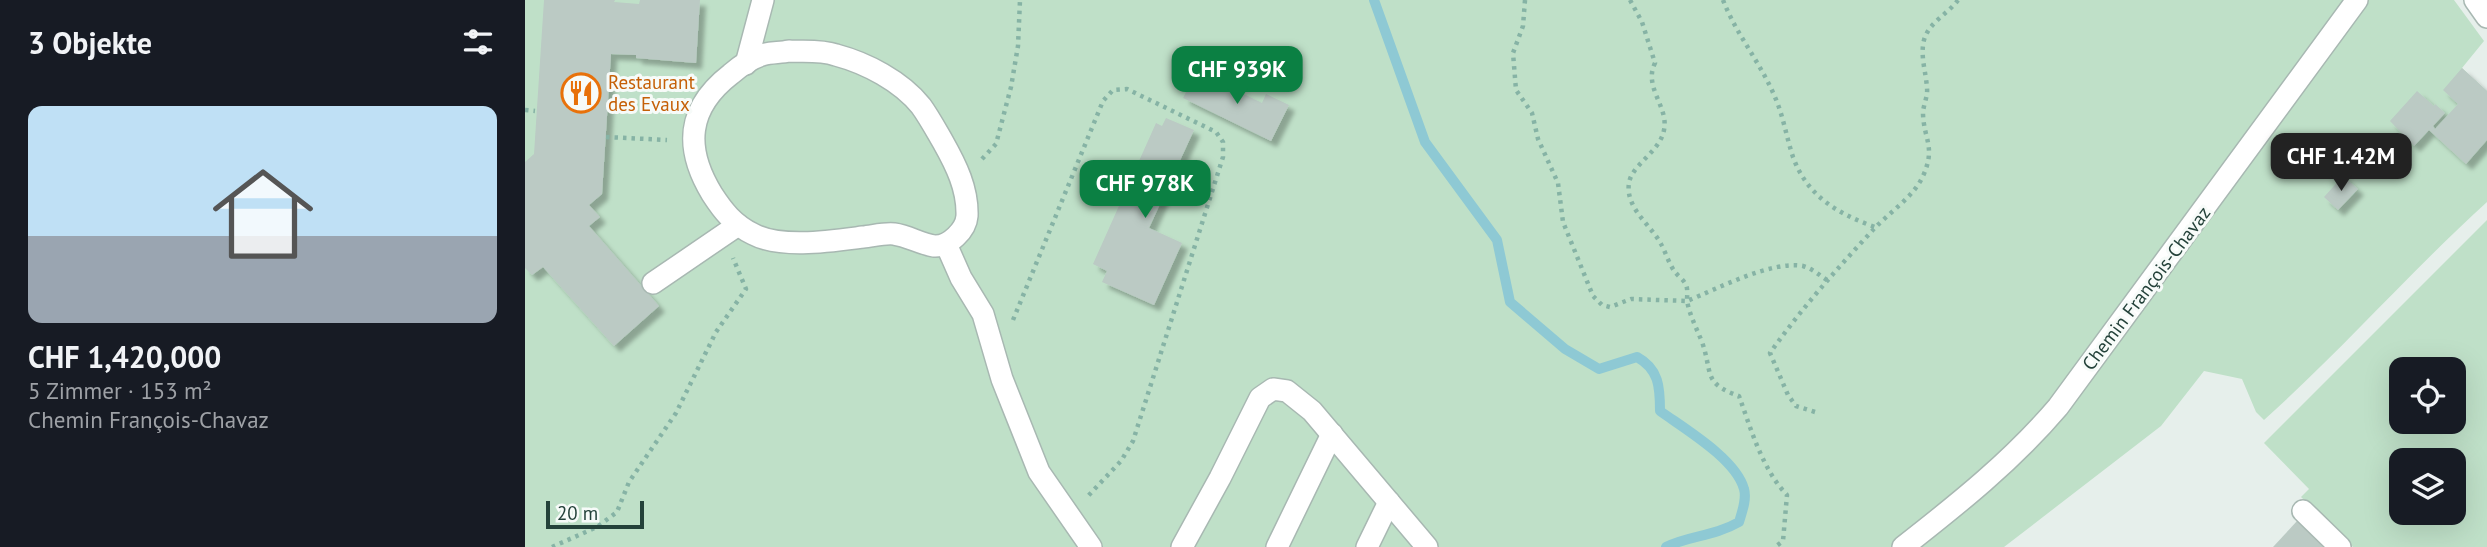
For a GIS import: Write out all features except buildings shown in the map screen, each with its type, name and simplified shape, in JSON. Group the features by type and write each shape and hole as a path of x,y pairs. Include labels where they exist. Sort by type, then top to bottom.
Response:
{"street":[{"path":"746,64 763,0"},
{"name":"Chemin François-Chavaz","path":"1903,547 1964,500 2030,439 2051,415 2357,0"},
{"path":"2475,0 2487,17"},
{"path":"789,51 835,54 899,85 921,106 963,182 967,218 959,234 946,244 935,246 911,237 891,234 804,243 755,236 732,229 706,184 693,142 697,114 705,101 720,82 746,64 762,55 789,51"},
{"path":"653,283 732,229"},
{"path":"946,244 961,278 983,314 992,349 1039,472 1091,547"},
{"path":"1182,547 1260,398 1273,389 1287,391 1312,411 1427,547"},
{"path":"1277,547 1332,434"},
{"path":"1367,547 1389,502"},
{"path":"2303,511 2340,547"}],"path":[{"path":"963,182 996,144 1018,46 1020,0"},
{"path":"1525,0 1523,26 1513,53 1516,90 1532,113 1538,138 1558,183 1563,222 1593,296 1602,305 1611,307 1631,299 1687,301 1764,271 1785,266 1801,266 1827,280"},
{"path":"1630,0 1642,22 1655,64 1651,71 1651,82 1663,114 1664,130 1656,148 1634,172 1629,184 1630,197 1638,215 1660,242 1674,271 1686,285 1690,318 1702,343 1712,380 1720,390 1739,396 1776,484 1787,495 1783,541 1775,547"},
{"path":"1723,0 1743,42 1775,96 1793,158 1805,184 1837,212 1875,228"},
{"path":"1815,412 1796,406 1788,395 1770,353 1827,280 1922,179 1930,146 1923,114 1928,91 1923,57 1924,41 1929,30 1958,0"},
{"path":"992,349 1011,326 1103,101 1112,90 1128,89 1216,132 1223,142 1223,157 1133,441 1121,461 1069,516"},
{"path":"525,110 535,111"},
{"path":"605,136 693,142"},
{"path":"552,547 597,527 617,512 629,482 676,413 716,332 746,289 736,269 732,229"}],"green space":[{"path":"525,0 2454,0 2484,41 2462,68 2487,91 2487,202 2264,420 2256,412 2242,379 2204,371 2161,426 2004,547 525,547"},
{"path":"2487,220 2487,547 2353,547 2301,497 2309,489 2264,443"}],"waterway":[{"path":"1374,0 1425,142 1497,240 1510,302 1565,349 1599,369 1637,357 1644,362 1657,380 1660,411 1720,456 1739,478 1745,497 1739,522 1720,531 1666,547"}],"place":[{"name":"Restaurant des Evaux","path":"581,93"}]}
